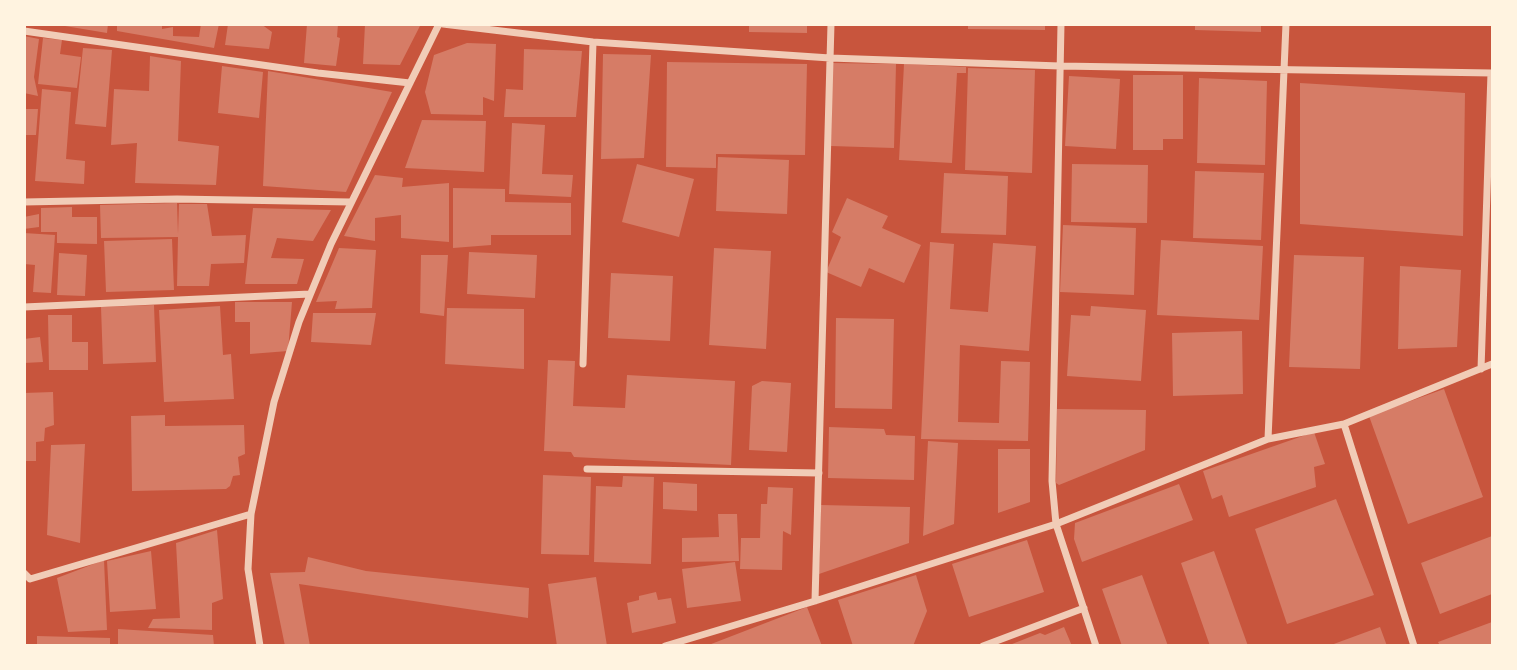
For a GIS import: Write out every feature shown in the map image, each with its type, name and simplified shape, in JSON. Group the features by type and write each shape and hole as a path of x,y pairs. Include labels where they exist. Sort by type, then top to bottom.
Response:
{"street":[{"path":"260,646 248,569 251,514 274,402 310,294 350,202 441,24 593,42 830,58 1060,66 1492,73 1481,369"},
{"path":"815,601 831,24"},
{"path":"1061,24 1052,481 1056,524 1096,646"},
{"path":"1268,439 1286,24"},
{"path":"24,31 305,72 410,83"},
{"path":"583,364 593,42"},
{"path":"24,202 177,198 350,202"},
{"path":"24,307 310,294"},
{"path":"665,646 1056,524 1268,439 1344,424 1493,364"},
{"path":"1344,424 1414,646"},
{"path":"587,469 819,473"},
{"path":"24,573 30,579 38,577 251,514"},
{"path":"983,646 1084,608"}],"building":[{"path":"65,24 108,24 107,33"},
{"path":"117,24 162,24 162,29 173,27 173,36 199,37 201,24 219,24 214,48 117,31"},
{"path":"228,24 261,24 272,32 269,49 225,45"},
{"path":"307,24 338,24 337,37 340,38 336,66 304,63"},
{"path":"365,24 421,24 400,65 363,64"},
{"path":"749,24 807,24 807,33 749,32"},
{"path":"968,24 1045,24 1045,30 968,29"},
{"path":"1195,24 1261,24 1261,32 1195,30"},
{"path":"24,36 39,39 34,77 38,96 24,93"},
{"path":"43,38 62,40 60,54 81,57 77,88 38,84"},
{"path":"467,43 496,44 494,101 483,97 483,115 431,114 425,92 434,55"},
{"path":"83,48 112,50 106,127 75,124"},
{"path":"524,49 582,51 576,117 504,117 506,89 523,90"},
{"path":"603,54 651,55 644,158 601,159"},
{"path":"150,56 181,61 178,141 219,146 216,185 135,183 137,143 111,145 114,89 149,91"},
{"path":"667,62 807,64 805,155 716,154 716,168 666,167"},
{"path":"832,63 896,64 894,148 831,146"},
{"path":"904,64 966,67 966,73 957,73 952,163 899,160"},
{"path":"222,66 263,72 259,118 218,113"},
{"path":"968,68 1035,70 1032,173 965,170"},
{"path":"268,71 392,92 346,192 263,186"},
{"path":"1133,75 1183,75 1183,139 1163,139 1163,150 1133,150"},
{"path":"1069,76 1120,79 1116,149 1065,146"},
{"path":"1199,78 1267,81 1265,165 1197,163"},
{"path":"1300,83 1465,93 1463,236 1300,224"},
{"path":"42,89 71,92 66,159 85,161 84,184 35,181"},
{"path":"24,109 38,109 36,135 24,135"},
{"path":"422,120 486,121 484,172 405,168"},
{"path":"512,123 545,125 542,174 573,175 571,197 509,194"},
{"path":"718,157 789,160 787,214 716,211"},
{"path":"637,164 694,179 679,237 622,222"},
{"path":"1072,164 1148,165 1147,223 1071,222"},
{"path":"1195,171 1264,173 1261,240 1193,238"},
{"path":"944,173 1008,176 1006,235 941,233"},
{"path":"375,175 403,178 402,187 449,183 449,242 401,238 401,215 375,218 375,241 344,236"},
{"path":"453,188 505,189 505,202 571,203 571,235 491,235 491,245 453,248"},
{"path":"847,198 888,216 882,228 921,245 904,283 869,268 861,287 826,272 841,237 832,232"},
{"path":"177,203 178,234 179,204 207,204 212,236 246,235 244,263 211,264 209,286 177,286 178,237 101,238 100,205"},
{"path":"72,207 72,217 97,217 97,244 57,243 57,232 41,232 41,208"},
{"path":"253,208 331,210 313,241 277,238 271,258 304,259 297,284 245,284"},
{"path":"39,214 39,227 24,229 24,217"},
{"path":"1063,225 1136,228 1134,295 1060,292"},
{"path":"24,233 55,235 51,293 33,292 35,265 24,264"},
{"path":"172,239 174,290 106,292 104,241"},
{"path":"1161,240 1263,246 1259,320 1157,315"},
{"path":"930,242 954,244 950,309 988,312 993,243 1036,246 1029,351 960,345 958,422 999,423 1001,361 1030,362 1028,441 921,439"},
{"path":"339,248 376,250 372,308 335,309 337,301 316,302"},
{"path":"714,248 771,251 766,349 709,345"},
{"path":"469,252 537,255 535,298 467,294"},
{"path":"59,253 87,255 85,296 57,295"},
{"path":"421,255 448,255 444,316 420,313"},
{"path":"1294,255 1364,257 1360,369 1289,367"},
{"path":"1400,266 1461,270 1457,347 1398,349"},
{"path":"611,273 673,276 670,341 608,338"},
{"path":"235,302 292,302 288,351 250,354 250,322 235,322"},
{"path":"154,305 156,362 103,364 101,307"},
{"path":"220,306 223,355 231,354 234,399 164,402 159,310"},
{"path":"1091,306 1146,310 1141,381 1067,376 1071,315 1090,316"},
{"path":"447,308 524,309 524,369 445,364"},
{"path":"313,313 376,313 371,345 311,342"},
{"path":"48,315 72,315 72,342 88,342 88,370 49,370"},
{"path":"836,318 894,319 892,409 835,408"},
{"path":"1242,331 1243,394 1173,396 1172,333"},
{"path":"40,337 43,362 24,363 24,339"},
{"path":"548,360 575,361 573,406 625,408 627,375 735,381 731,465 574,457 571,452 544,451"},
{"path":"762,381 791,383 787,452 749,450 752,386"},
{"path":"1444,389 1483,497 1408,524 1369,416"},
{"path":"53,392 54,425 45,428 44,441 36,442 36,461 24,461 24,393"},
{"path":"1057,409 1146,410 1145,450 1059,485 1056,483"},
{"path":"165,415 165,426 244,425 245,454 238,457 240,475 233,476 230,486 226,489 132,491 131,416"},
{"path":"829,427 884,429 886,435 915,436 914,480 828,478"},
{"path":"1314,432 1325,464 1314,467 1316,487 1229,517 1222,495 1212,499 1203,471"},
{"path":"928,441 958,443 954,524 923,536"},
{"path":"85,444 80,543 47,535 51,445"},
{"path":"998,449 1030,449 1030,502 998,513"},
{"path":"543,475 591,477 589,555 541,554"},
{"path":"623,476 654,477 651,564 594,562 596,486 622,487"},
{"path":"663,482 697,484 697,511 663,509"},
{"path":"1179,484 1193,520 1082,562 1074,539 1075,523"},
{"path":"768,487 793,488 791,535 783,531 782,570 740,569 741,538 760,538 761,504 767,504"},
{"path":"1336,499 1374,595 1287,624 1255,529"},
{"path":"821,505 910,507 909,543 819,574"},
{"path":"718,514 737,514 739,561 682,562 682,538 719,537"},
{"path":"217,530 223,599 212,603 212,630 148,628 153,619 180,618 176,543"},
{"path":"1492,536 1492,594 1440,614 1421,563"},
{"path":"1027,540 1044,592 969,617 952,564"},
{"path":"151,551 156,609 110,612 107,561"},
{"path":"1214,551 1248,646 1210,646 1181,563"},
{"path":"308,557 366,571 529,588 528,618 299,584 310,646 285,646 270,573 305,572"},
{"path":"104,560 107,630 68,632 57,578"},
{"path":"735,562 741,601 687,608 682,569"},
{"path":"916,575 927,611 913,646 853,646 838,600"},
{"path":"1142,575 1168,646 1122,646 1102,589"},
{"path":"596,577 607,646 557,646 548,584"},
{"path":"656,592 658,600 671,598 676,623 632,633 627,603 639,600 639,596"},
{"path":"807,607 822,646 706,646"},
{"path":"1492,622 1492,646 1440,646 1438,642"},
{"path":"1064,627 1072,646 1007,646 1040,633 1045,635"},
{"path":"1380,627 1387,646 1331,646 1331,645"},
{"path":"118,629 213,635 214,646 118,646"},
{"path":"37,636 110,638 110,646 37,646"}]}
